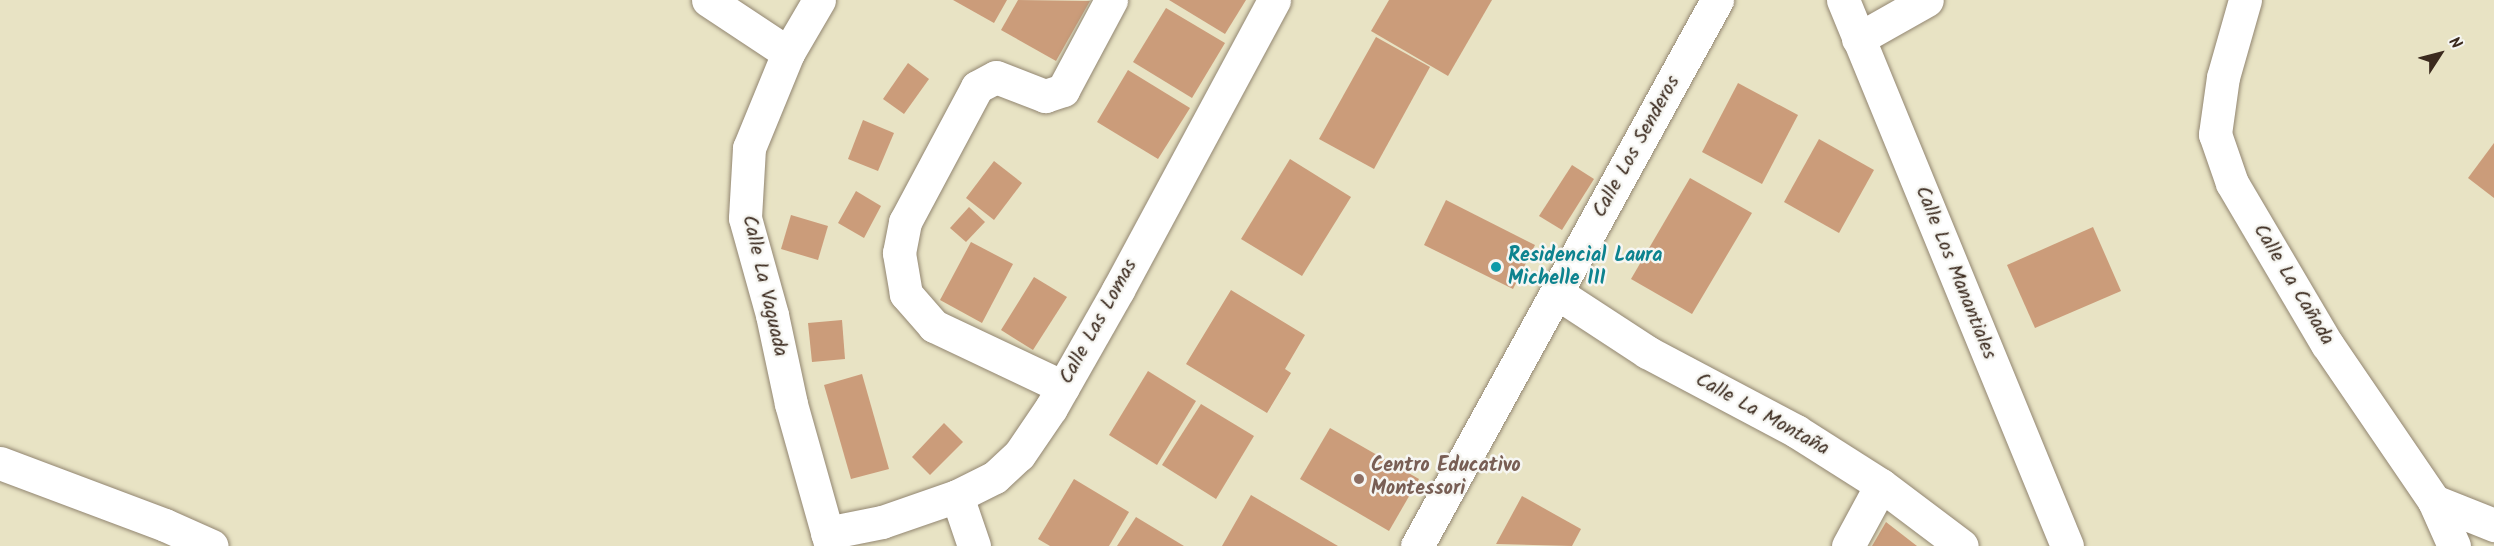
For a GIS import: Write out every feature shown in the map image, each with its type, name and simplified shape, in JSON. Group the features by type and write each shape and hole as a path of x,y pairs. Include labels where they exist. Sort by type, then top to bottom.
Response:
{"street":[{"path":"708,0 788,53"},
{"name":"Calle La Vaguada","path":"819,0 788,53 750,148 745,218 771,315 791,404 829,540"},
{"path":"1063,387 934,326 906,294 899,253 905,222 977,87 996,77 1045,96 1063,90 1111,0"},
{"name":"Calle Las Lomas","path":"829,540 957,495 995,477 1019,455 1063,387 1274,0"},
{"name":"Calle Los Senderos","path":"1418,546 1717,0"},
{"name":"Calle Los Manantiales","path":"1843,0 2067,546"},
{"path":"1858,39 1927,0"},
{"name":"Calle La Cañada","path":"2245,0 2223,77 2215,134 2232,183 2328,344 2434,501 2454,546"},
{"name":"Calle La Montaña","path":"1557,293 1647,352 1796,431 1881,485 1962,546"},
{"path":"0,463 165,525 212,546"},
{"path":"1848,546 1881,485"},
{"path":"957,495 974,546"},
{"path":"2434,501 2494,525"}],"building":[{"path":"953,0 1007,0 994,23"},
{"path":"1018,0 1090,1 1056,61 1001,30"},
{"path":"1169,0 1246,0 1225,34"},
{"path":"1389,0 1492,0 1448,76 1371,31"},
{"path":"1166,8 1225,43 1192,98 1133,62"},
{"path":"1376,37 1430,67 1374,169 1319,139"},
{"path":"908,63 929,79 904,114 883,99"},
{"path":"1128,70 1190,108 1158,159 1097,122"},
{"path":"1738,83 1798,115 1762,184 1702,152"},
{"path":"863,120 894,133 878,171 848,159"},
{"path":"1819,139 1874,170 1839,233 1784,202"},
{"path":"2494,143 2494,198 2468,178"},
{"path":"1290,159 1351,197 1302,276 1241,239"},
{"path":"994,161 1022,183 994,220 966,198"},
{"path":"1572,165 1594,179 1562,230 1539,216"},
{"path":"1690,178 1752,213 1692,314 1631,279"},
{"path":"856,191 881,206 864,238 838,223"},
{"name":"Residencial Laura Michelle III","path":"1446,200 1535,245 1513,289 1424,245"},
{"path":"969,207 985,222 966,242 950,228"},
{"path":"791,215 828,226 818,260 781,249"},
{"path":"2093,227 2121,291 2035,328 2007,265"},
{"path":"971,242 1013,264 982,323 940,300"},
{"path":"1034,277 1067,297 1033,350 1001,330"},
{"path":"1231,290 1305,335 1285,369 1291,373 1267,413 1186,364"},
{"path":"842,320 845,359 812,362 808,323"},
{"path":"1148,371 1196,401 1157,465 1109,435"},
{"path":"862,374 889,469 851,479 824,385"},
{"path":"1201,404 1254,436 1216,499 1162,465"},
{"path":"944,423 963,442 930,475 912,457"},
{"name":"Centro Educativo Montessori","path":"1330,428 1419,479 1389,531 1300,479"},
{"path":"1074,479 1129,512 1109,546 1050,546 1038,539"},
{"path":"1251,495 1338,546 1222,546"},
{"path":"1522,496 1581,529 1572,546 1496,544"},
{"path":"1136,517 1184,546 1117,546"},
{"path":"1886,522 1917,546 1872,546"}],"place":[{"name":"Residencial Laura Michelle III","path":"1496,267"},
{"name":"Centro Educativo Montessori","path":"1359,479"}]}
